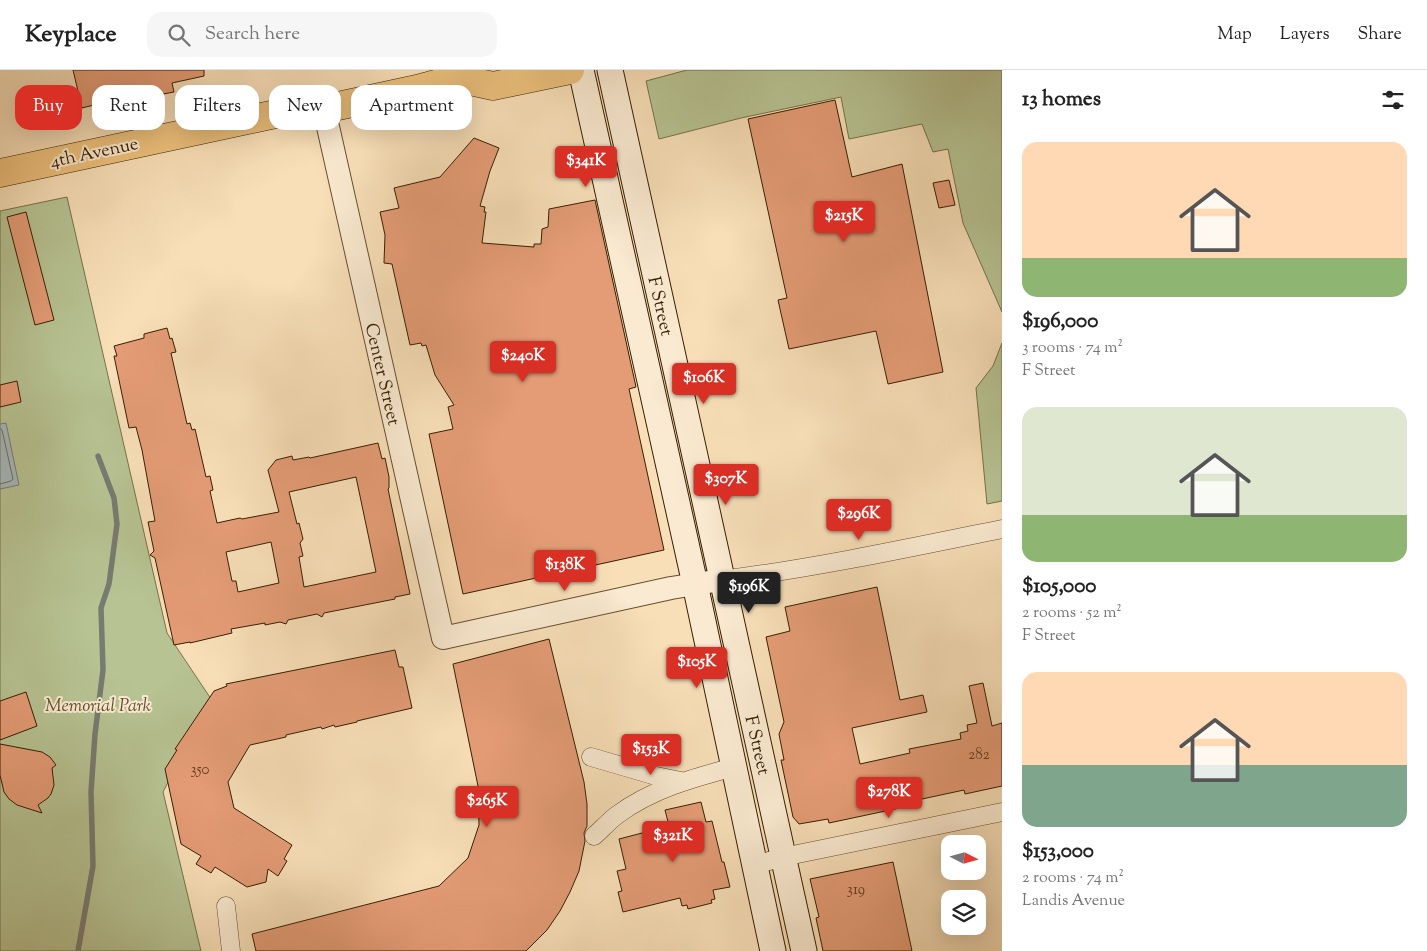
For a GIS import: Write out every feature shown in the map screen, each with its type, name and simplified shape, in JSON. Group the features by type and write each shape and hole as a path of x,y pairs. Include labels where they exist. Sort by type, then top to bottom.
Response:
{"main road":[{"name":"4th Avenue","path":"341,105 442,82 456,73 493,86 570,70"},
{"name":"F Street","path":"581,70 695,584 773,951"},
{"name":"F Street","path":"610,70 804,951"},
{"name":"4th Avenue","path":"0,173 269,115"}],"street":[{"name":"Center Street","path":"329,130 443,638 695,584"},
{"path":"695,584 758,575 904,549 1002,529"},
{"path":"591,757 656,776 681,781"},
{"path":"594,836 617,815 658,790 681,781 734,767"},
{"path":"755,865 783,857 1002,812"},
{"path":"226,906 232,951"}],"green space":[{"path":"687,70 1002,70 1002,312 963,223 948,149 933,152 922,124 849,139 841,97 741,118 659,139 646,81"},
{"name":"Memorial Park","path":"67,197 167,633 211,699 163,792 201,951 0,951 0,211"},
{"path":"1002,343 1002,501 987,504 976,388 993,366"}],"water":[{"path":"6,423 19,485 0,489 0,424"}],"building":[{"path":"73,70 204,70 204,76 172,83 174,92 165,94 165,85 92,85 92,106 82,108 82,85 77,85"},
{"path":"835,100 852,177 902,164 943,372 888,384 876,331 789,349 778,300 787,298 748,119"},
{"path":"474,138 499,148 480,206 485,207 484,212 486,212 482,243 534,247 534,244 541,244 542,229 548,227 549,209 595,200 636,387 629,389 664,550 463,594 429,434 453,429 448,407 454,405 435,375 426,345 422,346 421,343 410,345 392,264 384,263 385,235 380,212 399,208 394,188 440,177"},
{"path":"949,180 955,205 939,208 933,183"},
{"path":"26,212 54,320 35,325 7,217"},
{"path":"167,328 170,339 172,338 176,352 171,353 187,424 190,423 192,430 195,429 206,477 210,476 213,490 210,491 217,523 279,512 268,470 276,460 292,456 293,460 310,458 378,443 382,459 385,458 389,477 388,489 410,594 395,597 395,599 324,613 322,617 317,614 288,620 286,624 280,622 265,625 265,623 231,629 232,633 174,645 155,558 150,555 154,551 148,522 155,521 142,450 136,427 129,428 114,356 117,356 114,346 144,338 144,334","holes":["356,477 376,572 304,587 299,557 303,556 300,543 303,539 289,492","271,542 279,583 238,592 236,581 232,581 226,552"]},
{"path":"17,381 21,402 0,407 0,385"},
{"path":"877,587 900,700 923,695 927,712 852,728 860,764 910,753 909,749 961,739 960,733 968,731 967,725 977,723 969,686 983,683 992,726 1002,723 1002,786 965,794 964,790 908,802 909,806 829,823 828,819 799,824 793,817 781,760 784,760 779,734 784,722 766,637 790,631 785,607"},
{"path":"549,639 584,782 587,826 584,833 585,841 579,871 560,911 547,930 526,951 256,951 252,934 439,886 468,858 479,825 478,786 453,664"},
{"path":"395,650 399,667 403,667 412,708 335,727 334,725 322,729 321,727 250,745 228,782 234,808 292,845 284,859 287,861 278,876 268,869 266,882 247,887 215,867 211,873 196,864 201,856 181,844 165,769 177,750 175,749 214,691 227,686 226,684"},
{"path":"26,692 37,726 0,740 0,701"},
{"path":"0,744 42,752 50,757 56,765 52,768 54,785 51,794 38,805 42,813 17,805 4,792 0,775"},
{"path":"701,802 706,822 712,821 730,887 713,890 715,899 711,900 712,903 688,909 687,905 682,906 680,898 623,912 618,892 622,891 617,871 626,869 619,839 669,826 665,810"},
{"path":"893,862 912,951 823,951 816,918 819,917 810,879"}],"waterway":[{"path":"78,951 93,866 91,792 95,734 103,670 101,608 109,584 117,524 114,498 98,456"}]}
